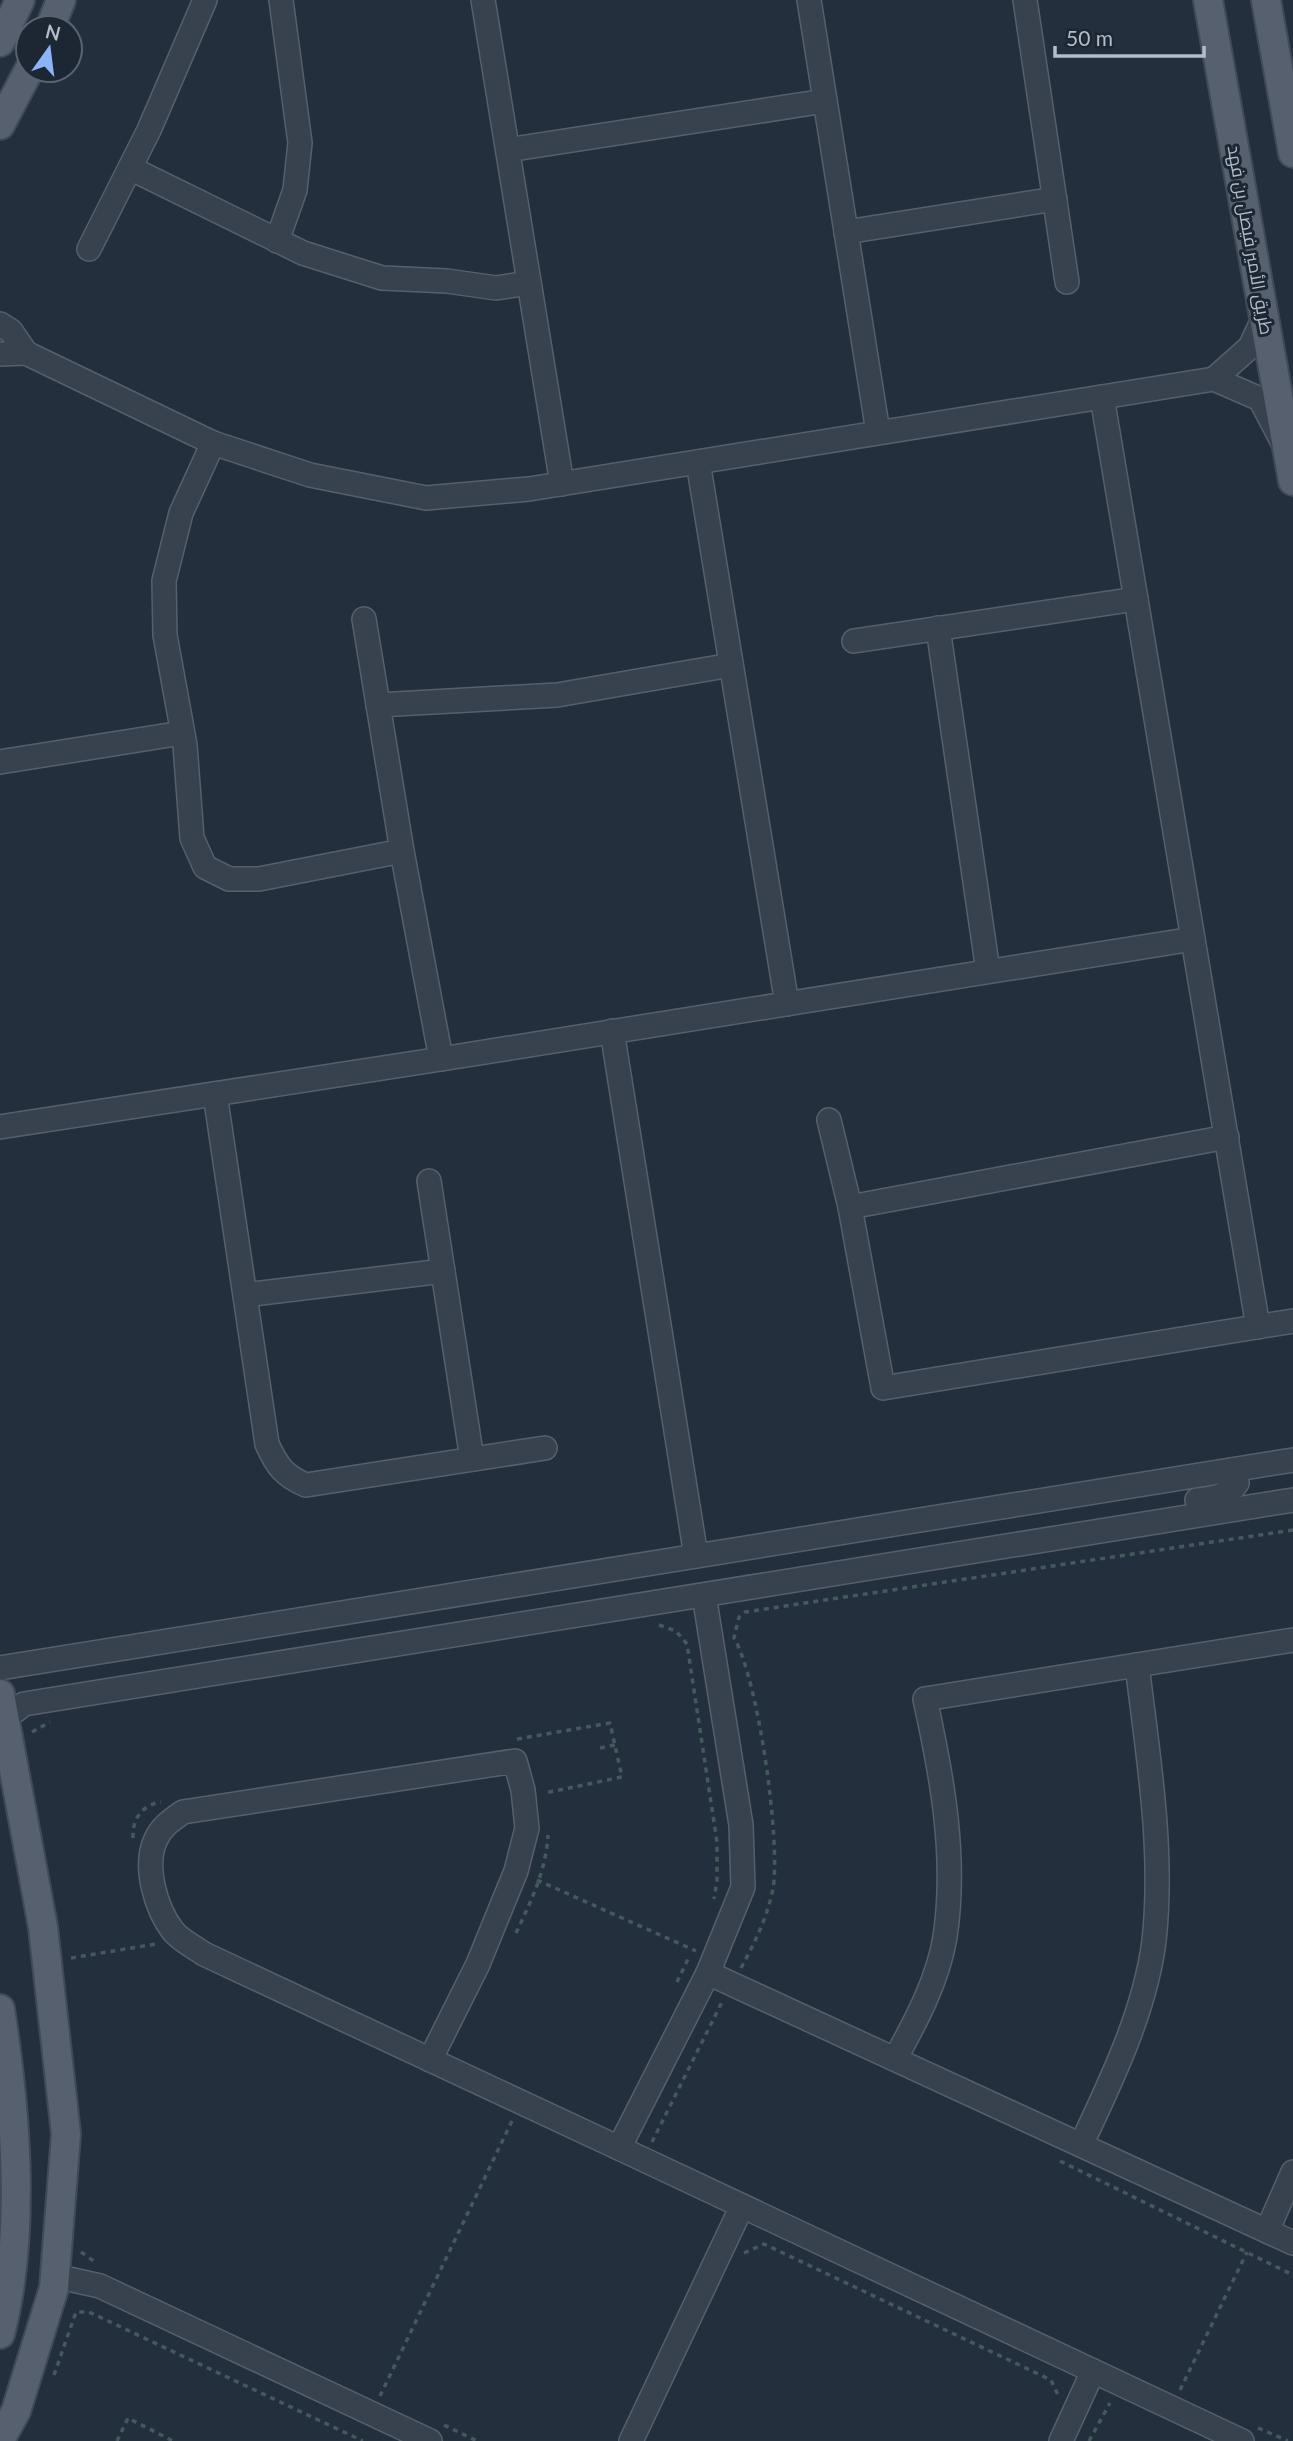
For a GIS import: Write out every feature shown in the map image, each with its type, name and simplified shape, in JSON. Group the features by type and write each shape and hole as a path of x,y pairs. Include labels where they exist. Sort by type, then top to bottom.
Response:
{"main road":[{"path":"0,42 20,0"},
{"name":"طريق الأمير فيصل بن فهد","path":"1208,0 1293,481"},
{"path":"1266,0 1293,153"},
{"path":"0,125 22,84"},
{"path":"0,2440 16,2411 55,2276 66,2134 43,1927 2,1712"},
{"path":"0,2009 12,2090 7,2128 11,2292 0,2334"}],"street":[{"path":"89,249 130,168 205,0"},
{"path":"277,241 295,190 300,143 281,0"},
{"path":"483,0 562,484"},
{"path":"809,0 878,432"},
{"path":"1025,0 1068,282"},
{"path":"508,150 825,101"},
{"path":"130,168 303,253 382,278 447,281 496,288 529,284"},
{"path":"846,232 1055,199"},
{"path":"0,354 26,353 214,443 310,475 426,498 562,484 1214,379 1250,347 1264,317"},
{"path":"0,324 11,331 26,353"},
{"path":"1214,379 1260,399 1287,450"},
{"path":"1102,397 1258,1327"},
{"path":"214,443 181,513 164,581 165,635 182,733 192,838 205,867 229,880 259,879 402,851"},
{"path":"698,462 787,1004"},
{"path":"854,641 1136,600"},
{"path":"364,619 402,851 441,1059"},
{"path":"938,628 988,971"},
{"path":"378,705 557,695 731,665"},
{"path":"0,762 182,733"},
{"path":"0,1127 1193,939"},
{"path":"612,1031 696,1556"},
{"path":"215,1094 267,1444 278,1468 289,1478 306,1485 545,1448"},
{"path":"829,1120 850,1207 883,1388 1293,1321"},
{"path":"850,1207 1227,1137"},
{"path":"429,1181 472,1460"},
{"path":"245,1295 443,1271"},
{"path":"0,1668 1293,1460"},
{"path":"1115,1528 1150,1509 1224,1495 1237,1483 1231,1470"},
{"path":"2,1712 24,1704 1293,1500"},
{"path":"619,2148 705,1960 743,1887 741,1825 705,1595"},
{"path":"895,2059 923,2007 945,1937 948,1865 943,1782 925,1699 1293,1640"},
{"path":"1081,2145 1112,2079 1139,2007 1153,1942 1157,1878 1150,1774 1137,1665"},
{"path":"430,2060 478,1964 516,1871 527,1828 515,1760 183,1812 165,1825 155,1839 150,1859 158,1906 174,1933 204,1954 1242,2441"},
{"path":"705,1960 732,1984 1293,2243"},
{"path":"1263,2229 1293,2172"},
{"path":"631,2441 742,2206"},
{"path":"55,2276 100,2286 436,2432"},
{"path":"1061,2441 1093,2371"}],"path":[{"path":"644,2159 763,1926 773,1888 775,1848 754,1701 744,1655 734,1638 739,1617 745,1612 1293,1530"},
{"path":"649,1627 663,1625 676,1631 687,1644 718,1842 717,1881 713,1902"},
{"path":"30,1732 57,1719"},
{"path":"515,1739 610,1723 622,1777 544,1790 545,1796"},
{"path":"600,1748 615,1745"},
{"path":"132,1848 132,1828 139,1813 152,1803 165,1801"},
{"path":"514,1937 547,1858 549,1830"},
{"path":"516,1871 705,1960"},
{"path":"699,1937 705,1960"},
{"path":"153,1938 163,1950"},
{"path":"58,1960 158,1944"},
{"path":"676,1985 705,1960"},
{"path":"499,2115 524,2127"},
{"path":"380,2396 512,2121"},
{"path":"1179,2392 1263,2229"},
{"path":"744,2253 764,2244 1051,2379 1059,2397"},
{"path":"78,2249 106,2268"},
{"path":"76,2312 89,2312 363,2441"},
{"path":"1089,2441 1120,2384"},
{"path":"368,2390 392,2401"},
{"path":"117,2441 128,2418 173,2441"},
{"path":"436,2432 477,2441"}]}
